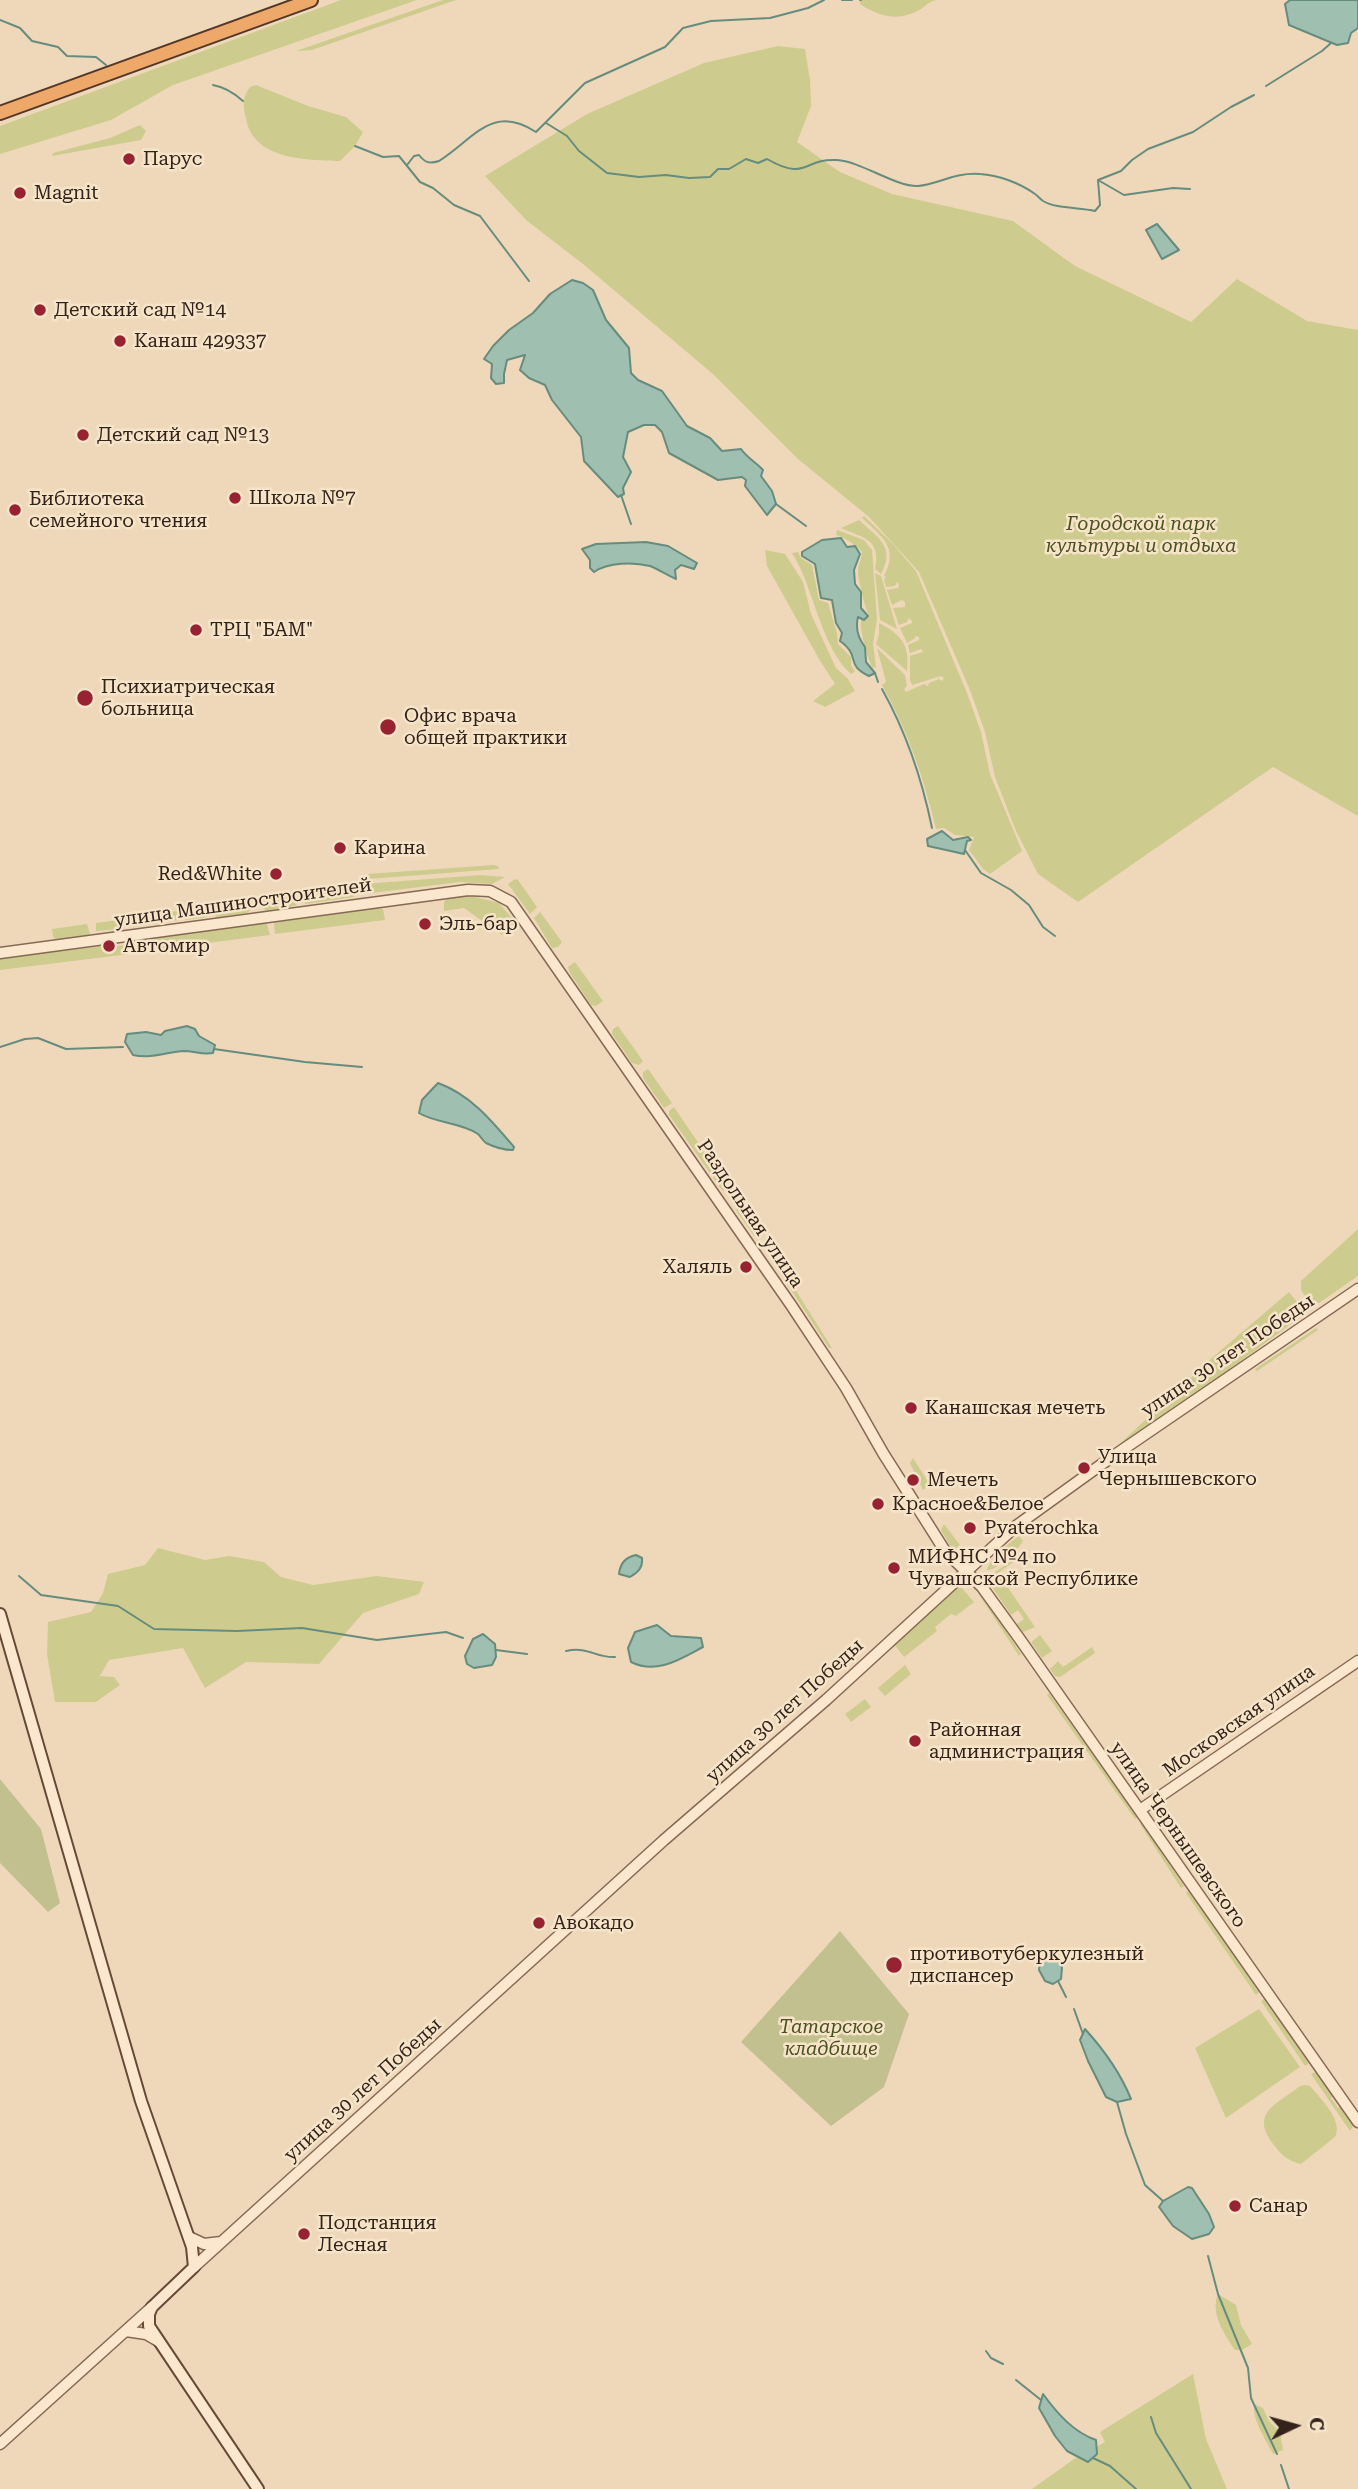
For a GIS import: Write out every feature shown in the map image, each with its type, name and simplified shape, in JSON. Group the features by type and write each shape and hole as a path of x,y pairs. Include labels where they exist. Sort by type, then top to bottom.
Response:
{"highway":[{"path":"0,113 311,0"}],"main road":[{"path":"0,1614 142,2101 189,2237 194,2267 152,2307 149,2326 258,2489"}],"street":[{"name":"улица Машиностроителей","path":"0,953 468,890 490,891"},
{"name":"Раздольная улица","path":"490,891 502,896 519,911 762,1261 846,1388 883,1453 945,1551 964,1572"},
{"name":"улица 30 лет Победы","path":"194,2267 664,1840 835,1691 1017,1525 1358,1289"},
{"name":"улица Чернышевского","path":"964,1572 982,1587 1358,2122"},
{"name":"Московская улица","path":"1140,1810 1358,1661"},
{"path":"189,2237 204,2244 221,2242"},
{"path":"0,2444 152,2307"},
{"path":"126,2331 146,2334 159,2342"}],"green space":[{"path":"341,0 417,0 173,85 111,120 0,154 0,126"},
{"path":"443,0 456,0 312,50 296,51"},
{"path":"859,0 936,0 913,13 898,17 876,13 861,5"},
{"name":"Городской парк культуры и отдыха","path":"778,46 805,49 811,106 797,142 840,172 892,194 1013,221 1075,266 1191,322 1237,279 1307,321 1358,330 1358,816 1273,767 1078,902 1038,874 1016,831 995,777 985,732 970,690 919,572 869,517 798,459 714,375 583,264 526,220 485,176 587,114 704,63"},
{"path":"256,85 308,106 346,117 363,132 355,146 340,161 297,158 270,150 259,143 251,133 246,119 244,99 250,87"},
{"path":"140,125 146,131 141,140 52,156 53,153 110,138"},
{"path":"864,516 916,571 981,732 990,774 1022,851 990,874 969,850 974,837 955,835 944,828 936,829 914,756 882,685 886,682 877,648 905,675 906,692 924,684 928,686 939,679 942,681 944,678 941,676 912,685 910,656 923,652 921,649 910,653 908,645 919,640 919,637 916,636 907,643 900,628 912,621 909,618 907,622 899,625 893,608 905,607 905,602 902,600 892,605 887,590 898,588 897,582 895,586 886,587 884,576 890,557 889,550 882,537 862,518"},
{"path":"859,520 886,549 887,556 881,574 875,569 873,545 863,537 841,528"},
{"path":"837,530 864,540 872,550 877,619 873,644 876,667 873,668 866,652 861,624 861,620 865,621 869,615 858,573 862,552 836,535"},
{"path":"765,550 785,554 803,582 811,614 836,668 848,679 855,691 825,707 813,701 835,684 767,566"},
{"path":"798,552 801,558 812,565 819,600 828,603 838,644 851,657 855,672 851,674 832,649 825,633 792,553"},
{"path":"875,573 881,576 897,629 880,620"},
{"path":"879,623 893,631 902,641 907,654 907,671 876,644"},
{"path":"493,865 499,869 368,879 368,874"},
{"path":"481,875 505,877 492,884 460,882 364,894 363,884"},
{"path":"515,879 537,907 530,914 508,884"},
{"path":"353,885 354,897 306,904 303,902 301,893"},
{"path":"295,894 297,904 294,906 266,911 261,906 260,898"},
{"path":"467,895 499,903 516,923 502,935 464,908 444,911 444,902 448,897"},
{"path":"252,900 253,908 247,913 218,918 213,914 212,906"},
{"path":"206,907 208,917 185,920 185,915 190,914 190,910"},
{"path":"383,909 385,920 275,934 274,923"},
{"path":"178,911 179,920 132,927 131,917"},
{"path":"540,912 562,942 558,947 552,948 534,918"},
{"path":"126,919 126,924 120,924 121,929 96,931 96,923"},
{"path":"87,924 90,934 86,937 57,940 53,937 52,929"},
{"path":"267,924 270,935 146,951 144,944 147,939"},
{"path":"134,944 138,953 0,970 0,958 103,946 110,950 116,946"},
{"path":"575,962 603,1001 596,1006 591,1005 570,973 568,967"},
{"path":"618,1026 643,1061 639,1065 632,1063 612,1034 613,1029"},
{"path":"648,1069 672,1103 664,1108 643,1078 643,1072"},
{"path":"674,1107 729,1188 726,1191 722,1190 669,1115 669,1111"},
{"path":"741,1201 761,1235 754,1236 736,1210"},
{"path":"1358,1229 1358,1276 1319,1303 1310,1303 1301,1290 1301,1281"},
{"path":"783,1270 832,1348 829,1348 780,1273"},
{"path":"1289,1292 1302,1308 1303,1315 1179,1407 1112,1451 1214,1356"},
{"path":"1316,1328 1318,1330 1257,1371 1255,1369"},
{"path":"913,1458 930,1485 923,1490 910,1463"},
{"path":"944,1524 960,1545 953,1551 941,1530"},
{"path":"1019,1536 1023,1541 1012,1555 997,1567 987,1570 995,1557"},
{"path":"158,1548 205,1560 229,1556 264,1562 281,1577 313,1585 377,1576 424,1582 419,1594 363,1613 319,1664 246,1662 205,1688 183,1648 109,1660 100,1676 114,1677 120,1685 96,1702 55,1702 47,1654 48,1622 91,1612 103,1593 108,1574 145,1565"},
{"path":"1014,1559 1015,1561 998,1573 1035,1627 1023,1632 1017,1624 1024,1619 1018,1610 1011,1615 990,1584 995,1572"},
{"path":"958,1587 974,1602 956,1616 951,1614 935,1627 937,1631 904,1657 894,1644"},
{"path":"981,1592 1021,1654 1019,1656 978,1593"},
{"path":"1040,1635 1052,1651 1042,1658 1031,1642"},
{"path":"1092,1647 1095,1653 1060,1677 1055,1676 1050,1669 1058,1661 1063,1667"},
{"path":"905,1665 911,1674 885,1696 878,1688"},
{"path":"1049,1693 1138,1817 1135,1819 1047,1695"},
{"path":"865,1699 871,1707 851,1722 845,1714"},
{"path":"0,1779 41,1829 60,1903 48,1912 0,1863"},
{"path":"1142,1823 1184,1886 1181,1888 1140,1824"},
{"path":"1190,1889 1259,1992 1256,1995 1186,1893"},
{"name":"Татарское кладбище","path":"840,1931 909,2014 884,2087 831,2126 741,2042"},
{"path":"1264,1999 1309,2063 1305,2066 1261,2001"},
{"path":"1259,2009 1300,2067 1226,2118 1195,2048"},
{"path":"1315,2072 1353,2126 1350,2131 1311,2074"},
{"path":"1305,2085 1310,2086 1330,2110 1337,2131 1335,2137 1301,2164 1279,2152 1264,2125 1265,2117 1275,2105"},
{"path":"1218,2294 1236,2305 1241,2325 1252,2344 1242,2350 1235,2350 1219,2323 1216,2309"},
{"path":"1193,2374 1206,2439 1227,2489 1032,2489 1074,2459 1105,2442 1100,2432"},
{"path":"1254,2404 1263,2408 1269,2421 1280,2432 1283,2450 1273,2454 1257,2423"}],"shaded area":[{"path":"1290,0 1358,0 1358,28 1351,33 1348,43 1337,45 1289,25 1285,4"},
{"path":"1157,224 1179,250 1162,259 1146,230"},
{"path":"572,280 593,290 606,320 629,348 631,373 638,380 662,391 687,426 710,438 722,451 741,449 763,470 761,476 772,491 776,504 767,515 745,486 746,480 742,477 718,480 669,453 662,432 655,425 644,425 628,432 623,457 631,472 623,488 624,494 618,497 584,461 581,437 552,400 545,385 529,378 520,370 525,355 507,360 504,383 496,384 491,378 492,364 484,359 493,346 509,330 533,313 550,294"},
{"path":"841,538 847,547 855,546 860,554 854,570 855,584 861,592 861,608 868,616 864,620 858,617 857,629 865,647 866,662 875,673 869,676 857,668 847,647 840,641 842,633 836,623 832,600 821,598 815,564 802,556 802,552 822,540"},
{"path":"646,542 668,546 697,563 694,569 681,565 675,570 676,579 650,566 636,564 614,565 594,572 582,549 596,544"},
{"path":"942,831 953,840 968,837 971,840 967,841 964,854 928,846 927,839"},
{"path":"187,1026 215,1045 213,1053 184,1051 140,1056 133,1055 125,1042 127,1034 146,1032 161,1035 165,1031"},
{"path":"438,1083 461,1094 480,1110 514,1147 513,1150 492,1146 472,1130 419,1113 422,1100"},
{"path":"636,1555 642,1558 638,1571 630,1577 619,1574 624,1561"},
{"path":"657,1625 671,1636 701,1638 703,1647 659,1666 641,1666 631,1662 628,1648 635,1632"},
{"path":"483,1634 495,1644 496,1657 492,1665 474,1668 467,1664 465,1656 473,1639"},
{"path":"1048,1955 1054,1955 1062,1967 1061,1979 1053,1984 1045,1981 1039,1970 1040,1962"},
{"path":"1085,2029 1111,2062 1131,2099 1117,2102 1106,2097 1080,2040"},
{"path":"1188,2187 1192,2188 1209,2214 1214,2227 1209,2234 1192,2239 1173,2226 1159,2207 1163,2201"},
{"path":"1043,2394 1073,2427 1096,2440 1097,2454 1088,2462 1067,2451 1055,2436 1039,2408"}],"waterway":[{"path":"407,165 414,156 419,155 428,162 439,161 484,127 495,123 507,121 521,124 536,132 585,83 665,47 683,28 711,21 770,18 808,8 824,0"},
{"path":"842,0 852,0"},
{"path":"0,20 20,28 32,41 58,47 67,56 96,57 106,65"},
{"path":"1266,86 1331,43"},
{"path":"213,85 229,91 243,101"},
{"path":"546,123 567,136 579,151 607,173 639,177 710,177 718,169 729,169 746,159 758,163 767,159 790,169 837,160 918,186 963,175 994,176 1023,186 1048,204 1095,211 1100,205 1098,180 1121,171 1148,149 1193,132 1254,95"},
{"path":"355,146 383,157 399,156 420,182 433,188 454,205 480,216 529,281"},
{"path":"1098,180 1124,195 1173,188 1190,189"},
{"path":"621,495 631,524"},
{"path":"776,504 806,526"},
{"path":"875,673 878,682"},
{"path":"882,689 912,756 932,828"},
{"path":"965,850 981,873 1011,890 1029,905 1043,927 1055,936"},
{"path":"0,1047 38,1038 66,1049 123,1047"},
{"path":"214,1049 362,1067"},
{"path":"19,1576 41,1595 118,1606 154,1629 237,1631 302,1628 377,1640 446,1632 463,1638"},
{"path":"496,1650 527,1654"},
{"path":"566,1651 581,1650 615,1657"},
{"path":"1058,1981 1066,1997"},
{"path":"1074,2009 1083,2034"},
{"path":"1117,2102 1145,2185 1163,2201"},
{"path":"1208,2256 1218,2294 1248,2368 1251,2398 1277,2454"},
{"path":"986,2351 991,2358 1003,2364"},
{"path":"1016,2380 1041,2400"},
{"path":"1151,2417 1156,2433 1191,2489"},
{"path":"1093,2458 1110,2466 1136,2489"},
{"path":"1281,2465 1289,2489"}],"place":[{"name":"Парус","path":"129,159"},
{"name":"Magnit","path":"20,193"},
{"name":"Детский сад №14","path":"40,310"},
{"name":"Канаш 429337","path":"120,341"},
{"name":"Детский сад №13","path":"83,435"},
{"name":"Школа №7","path":"235,498"},
{"name":"Библиотека семейного чтения","path":"15,510"},
{"name":"ТРЦ \"БАМ\"","path":"196,630"},
{"name":"Психиатрическая больница","path":"85,698"},
{"name":"Офис врача общей практики","path":"388,727"},
{"name":"Карина","path":"340,848"},
{"name":"Red&White","path":"276,874"},
{"name":"Эль-бар","path":"425,924"},
{"name":"Автомир","path":"109,946"},
{"name":"Халяль","path":"746,1267"},
{"name":"Канашская мечеть","path":"911,1408"},
{"name":"Улица Чернышевского","path":"1084,1468"},
{"name":"Мечеть","path":"913,1480"},
{"name":"Красное&Белое","path":"878,1504"},
{"name":"Pyaterochka","path":"970,1528"},
{"name":"МИФНС №4 по Чувашской Республике","path":"894,1568"},
{"name":"Районная администрация","path":"915,1741"},
{"name":"Авокадо","path":"539,1923"},
{"name":"противотуберкулезный диспансер","path":"894,1965"},
{"name":"Санар","path":"1235,2206"},
{"name":"Подстанция Лесная","path":"304,2234"}]}
